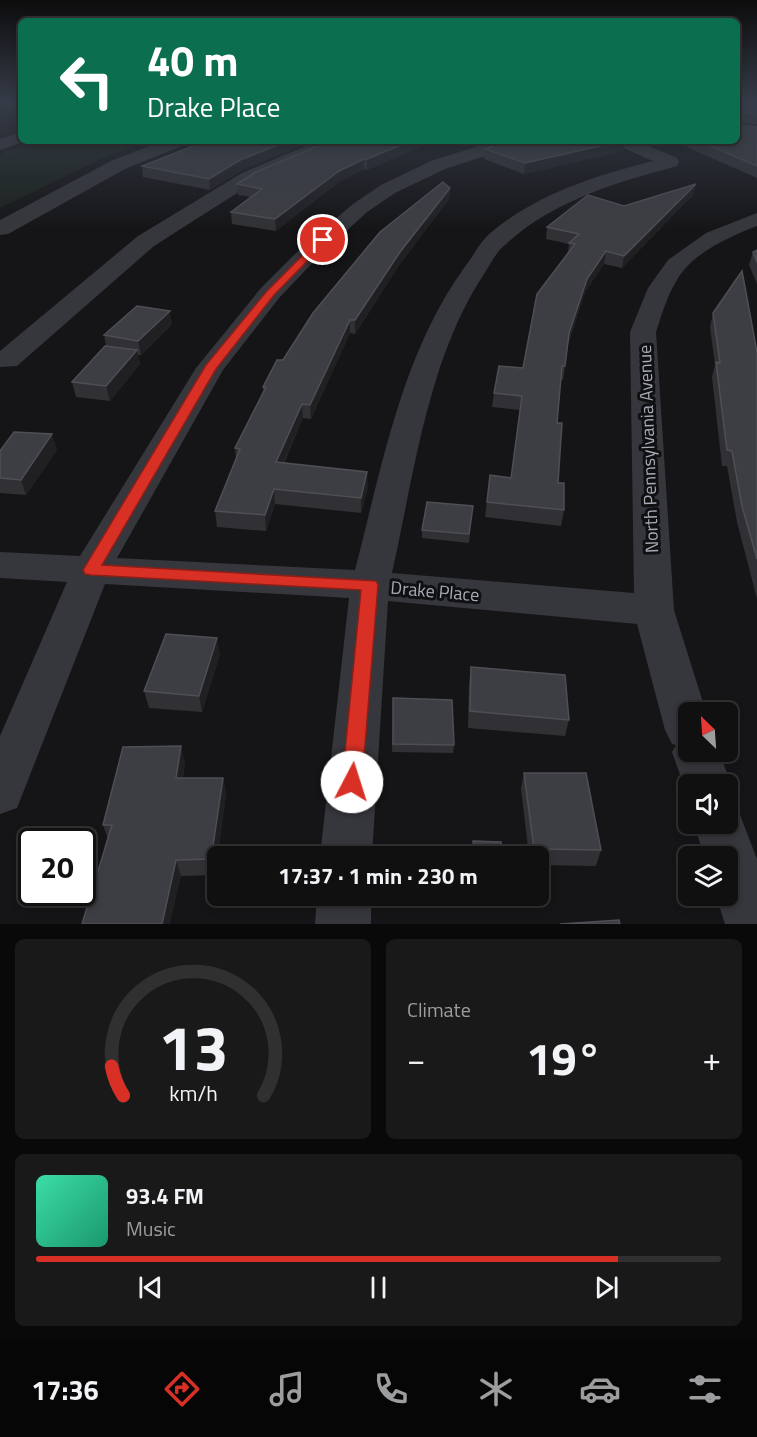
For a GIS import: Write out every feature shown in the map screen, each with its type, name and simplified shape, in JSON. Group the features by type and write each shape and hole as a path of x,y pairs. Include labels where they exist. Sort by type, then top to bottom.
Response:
{"street":[{"path":"0,229 118,165 170,144"},
{"path":"0,359 8,360 146,241 249,177 326,144"},
{"path":"0,792 91,570 210,368 270,293 309,252 360,208 388,189 438,165 502,144"},
{"path":"347,846 370,585 421,378 457,296 495,241 548,203 618,176 670,162 629,144"},
{"name":"North Pennsylvania Avenue","path":"680,702 654,610 643,332 652,304 676,265 716,237 757,219"},
{"name":"Drake Place","path":"0,565 370,585 654,610"},
{"path":"722,834 753,924"},
{"path":"344,906 344,924"}],"shaded area":[{"path":"27,144 140,144 99,160 0,208 0,154"}],"building":[{"path":"198,144 280,144 240,160 209,179 142,166"},
{"path":"323,144 403,144 339,171 275,219 231,212 262,189 237,184 256,172"},
{"path":"498,144 608,144 525,163 485,149"},
{"path":"706,144 757,144 757,166"},
{"path":"443,182 450,188 400,252 355,320 350,320 310,405 302,404 276,462 367,472 361,498 274,489 265,515 215,511 240,449 235,448 277,360 283,360 313,313 380,232"},
{"path":"696,184 624,256 606,251 587,279 569,333 565,366 562,366 557,423 562,423 558,483 564,483 564,510 487,502 490,475 511,478 522,396 494,393 499,366 523,368 537,294 575,244 569,243 579,234 547,227 588,195 624,206"},
{"path":"757,250 757,262 753,252"},
{"path":"742,271 757,352 757,559 742,506 732,451 727,450 716,362 720,363 713,313"},
{"path":"137,306 170,311 138,341 104,335"},
{"path":"105,346 137,350 106,386 72,382"},
{"path":"14,432 52,434 21,480 0,478 0,451"},
{"path":"427,502 473,506 469,534 422,530"},
{"path":"166,634 217,638 199,696 144,691"},
{"path":"471,667 565,675 569,720 470,711"},
{"path":"393,698 452,700 454,745 393,744"},
{"path":"181,746 176,778 223,778 213,846 207,846 207,859 176,860 162,924 82,924 87,906 96,906 96,878 112,825 103,825 123,747"},
{"path":"524,773 586,773 601,850 549,849 549,846 534,846"},
{"path":"473,841 501,842 501,846 473,846"},
{"path":"619,920 620,924 560,924"}],"route":[{"path":"323,240 270,293 210,368 91,570 370,585 352,782"}]}
